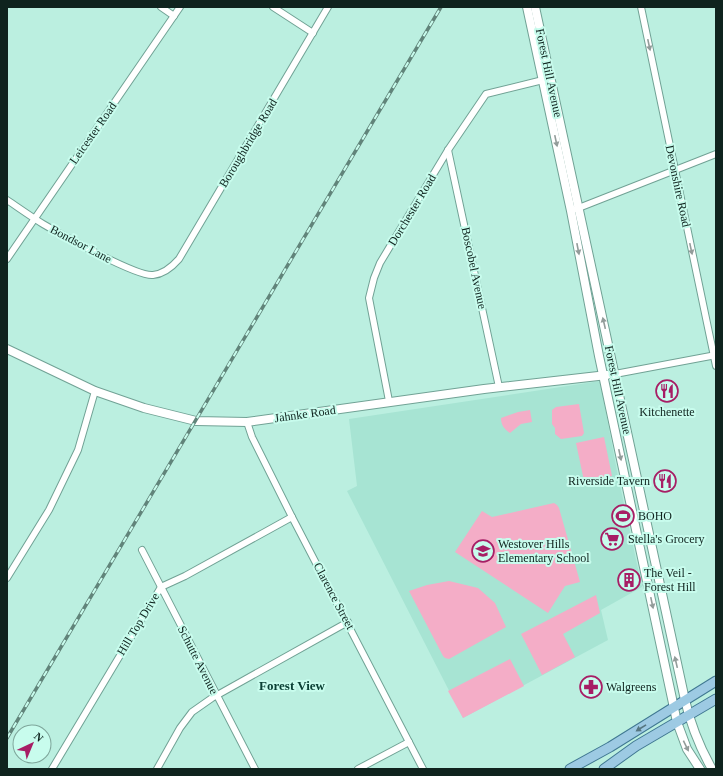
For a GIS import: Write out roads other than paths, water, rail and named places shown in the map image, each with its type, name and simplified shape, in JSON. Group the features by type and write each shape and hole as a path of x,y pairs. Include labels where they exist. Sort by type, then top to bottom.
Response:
{"main road":[{"name":"Forest Hill Avenue","path":"527,7 547,79"},
{"name":"Forest Hill Avenue","path":"535,7 547,79 575,210 615,374 688,715 697,740 712,769"},
{"name":"Forest Hill Avenue","path":"575,210 603,376 677,722 687,749 700,769"},
{"name":"Jahnke Road","path":"7,350 95,391 144,408 196,421 247,422 389,401 615,374"},
{"path":"570,769 610,747 716,681"},
{"path":"604,769 636,746 716,699"}],"street":[{"path":"162,7 174,16"},
{"name":"Leicester Road","path":"7,259 180,7"},
{"path":"273,7 313,33"},
{"name":"Boroughbridge Road","path":"161,273 174,265 179,259 328,7"},
{"name":"Devonshire Road","path":"641,7 715,355 716,366"},
{"name":"Dorchester Road","path":"389,401 369,298 370,289 380,263 448,150 486,94 547,79"},
{"name":"Boscobel Avenue","path":"448,150 499,387"},
{"path":"575,210 716,154"},
{"name":"Bondsor Lane","path":"7,200 34,218 118,264 144,274 153,275 161,273"},
{"path":"615,374 715,355"},
{"path":"7,578 49,510 78,450 95,391"},
{"name":"Clarence Street","path":"247,422 252,437 292,517 348,622 423,769"},
{"name":"Hill Top Drive","path":"52,769 161,587 185,576 292,517"},
{"name":"Schutte Avenue","path":"142,550 254,769"},
{"path":"157,769 180,728 192,712 216,695 348,622"},
{"path":"358,769 409,742"}],"railway":[{"path":"7,738 441,7"}],"place":[{"name":"Kitchenette","path":"667,391"},
{"name":"Riverside Tavern","path":"665,481"},
{"name":"BOHO","path":"623,516"},
{"name":"Stella's Grocery","path":"612,539"},
{"name":"Westover Hills Elementary School","path":"483,551"},
{"name":"The Veil - Forest Hill","path":"629,580"},
{"name":"Walgreens","path":"591,687"}],"district":[{"name":"Forest View","path":"292,685"}]}
